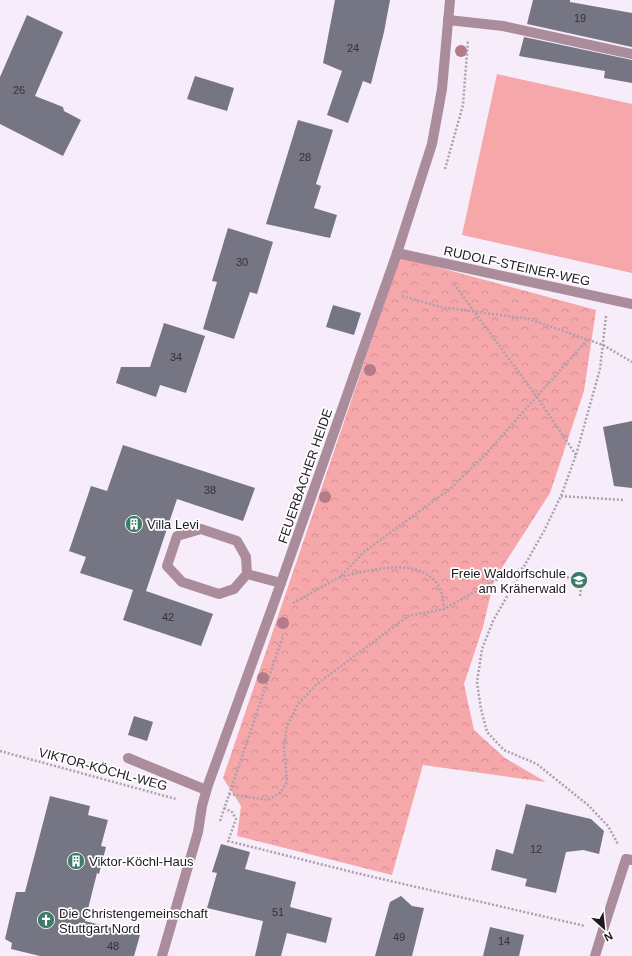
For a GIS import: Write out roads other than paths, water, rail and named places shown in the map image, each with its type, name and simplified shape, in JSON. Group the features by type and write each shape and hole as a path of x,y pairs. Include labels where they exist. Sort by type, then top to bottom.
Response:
{"street":[{"name":"FEUERBACHER HEIDE","path":"162,956 198,832 202,806 207,788 397,253 432,144 442,89 450,0"},
{"path":"448,20 503,26 632,54"},
{"name":"RUDOLF-STEINER-WEG","path":"397,253 632,304"},
{"path":"200,529 237,541 246,557 247,574 234,589 219,594 182,582 167,566 178,536 200,529"},
{"path":"247,574 281,583"},
{"path":"128,758 207,788"},
{"path":"595,956 629,860"}],"place":[{"name":"Villa Levi","path":"134,524"},
{"name":"Freie Waldorfschule am Kräherwald","path":"579,580"},
{"name":"Viktor-Köchl-Haus","path":"76,861"},
{"name":"Die Christengemeinschaft Stuttgart Nord","path":"46,920"}]}
